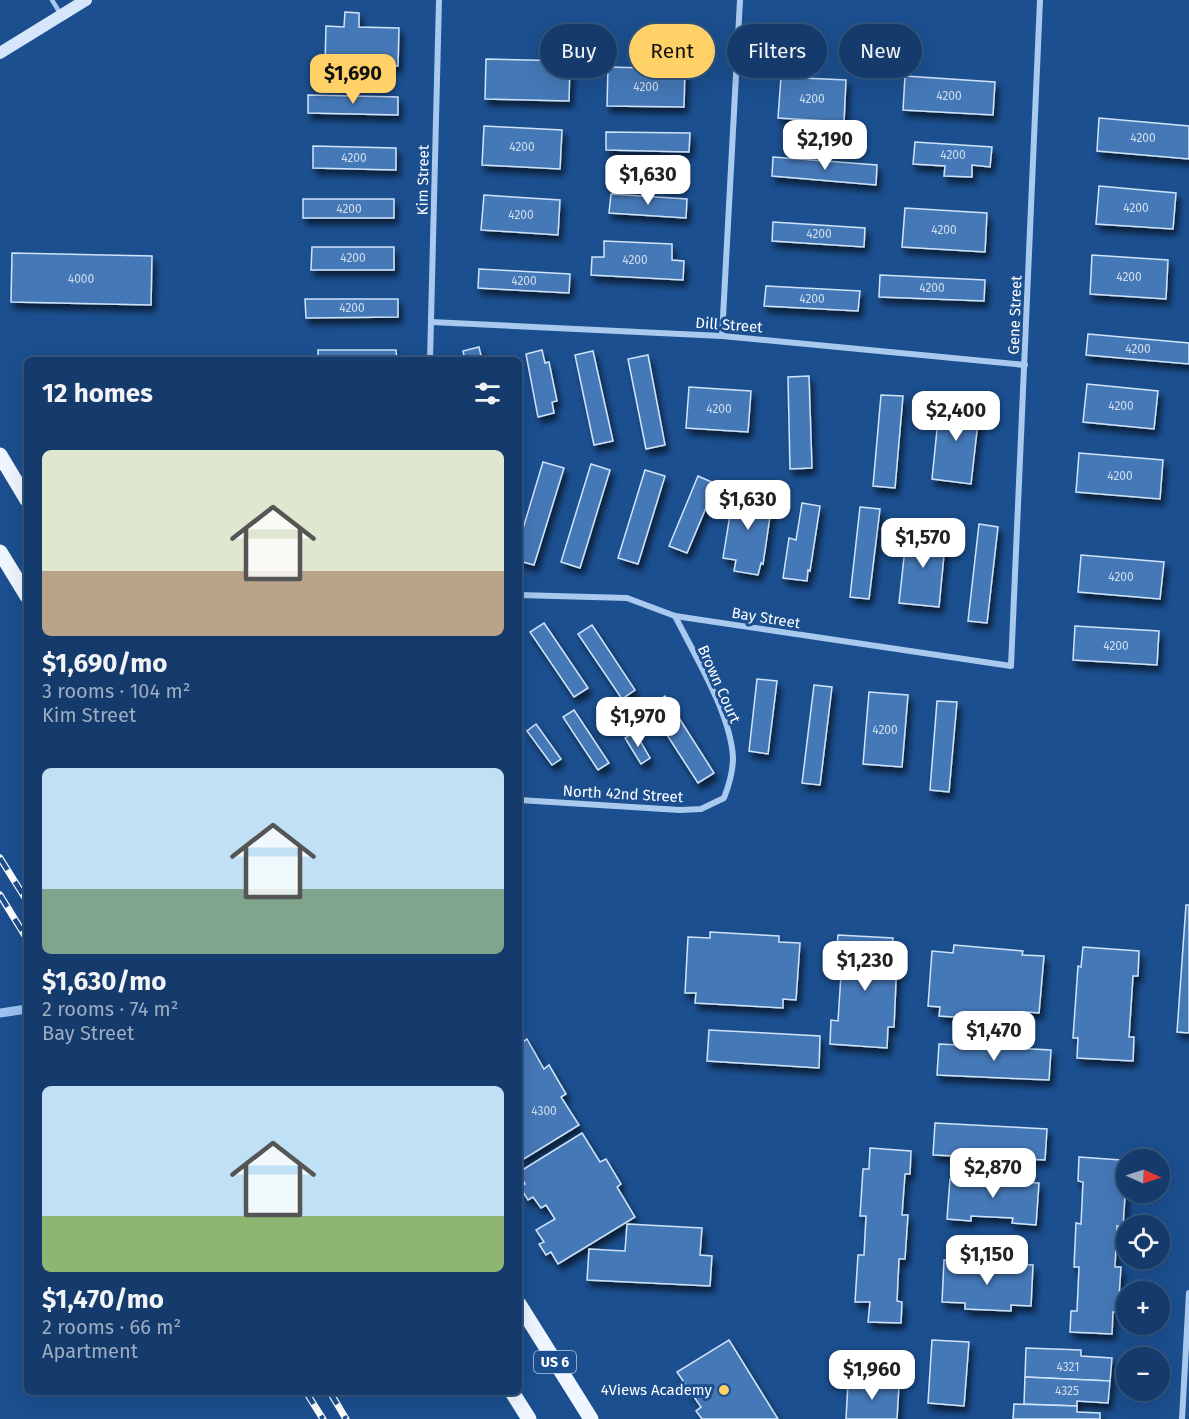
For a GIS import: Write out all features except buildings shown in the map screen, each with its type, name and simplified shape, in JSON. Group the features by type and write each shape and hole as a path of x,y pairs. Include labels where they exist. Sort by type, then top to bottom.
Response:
{"main road":[{"path":"0,455 24,495"},
{"path":"0,552 24,591"},
{"name":"US 6","path":"522,1309 591,1419"},
{"path":"514,1395 529,1419"}],"street":[{"path":"0,53 86,0"},
{"name":"Kim Street","path":"430,357 439,0"},
{"path":"722,336 740,0"},
{"name":"Gene Street","path":"1011,666 1040,0"},
{"name":"Dill Street","path":"431,322 722,336 1025,365"},
{"name":"Bay Street","path":"522,595 627,598 675,616 1011,666"},
{"name":"Brown Court","path":"675,616 726,720 733,758 731,778 724,798"},
{"name":"North 42nd Street","path":"522,800 680,810 701,809 724,798"},
{"path":"1182,1419 1189,1293"}],"lane":[{"path":"52,0 61,15"}],"waterway":[{"path":"0,1013 24,1009"}],"railway":[{"path":"0,858 24,896"},
{"path":"0,895 24,934"},
{"path":"308,1395 323,1419"},
{"path":"332,1395 346,1419"}],"place":[{"name":"4Views Academy","path":"724,1390"}]}
